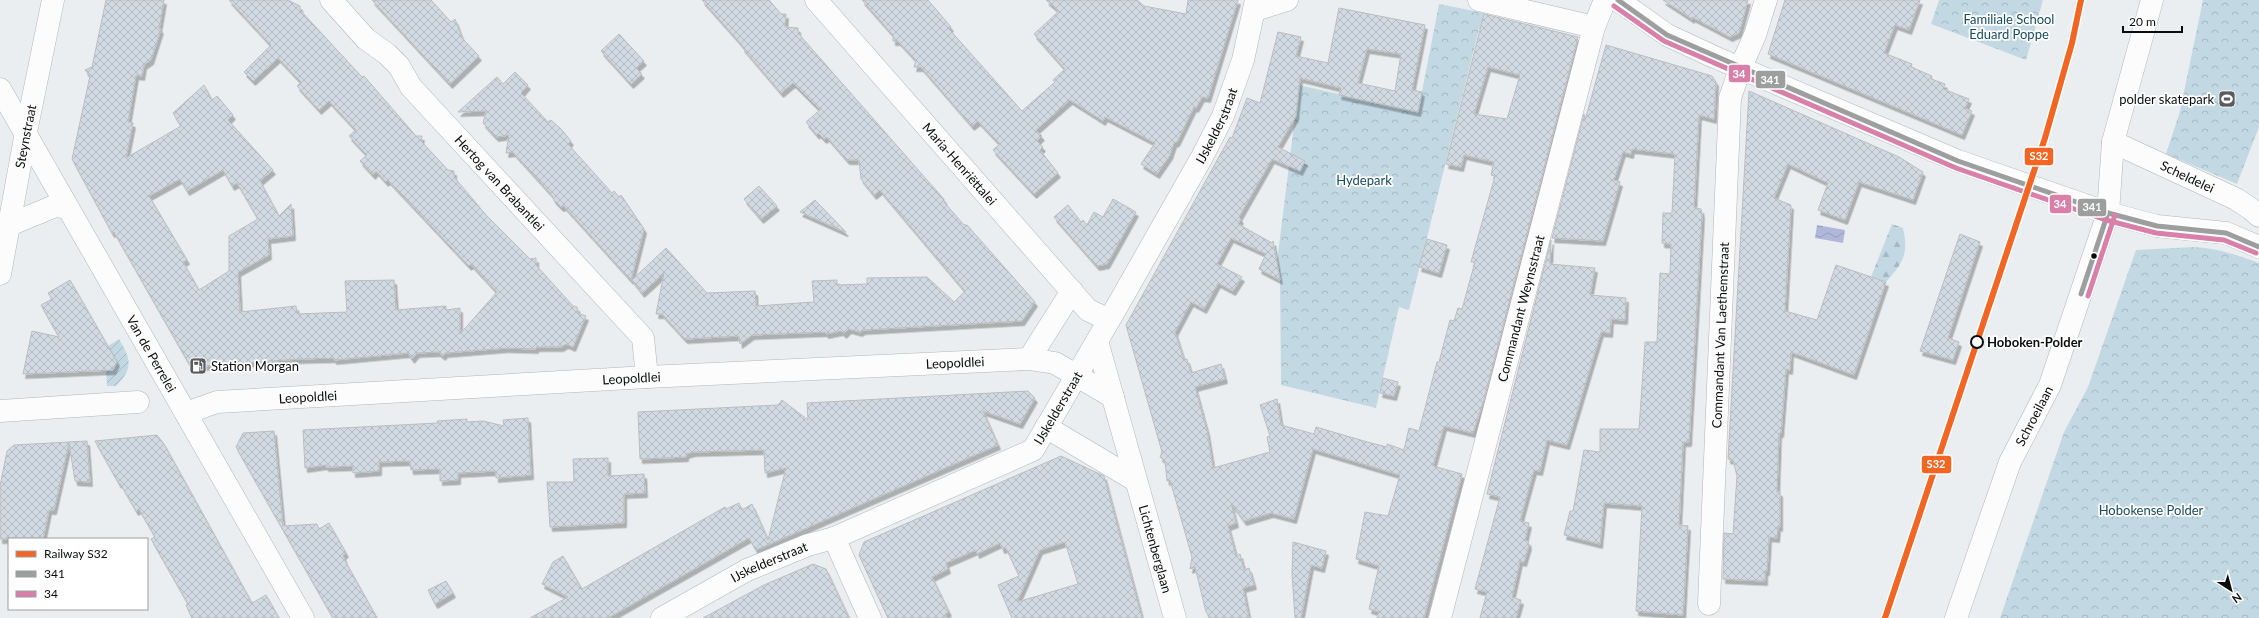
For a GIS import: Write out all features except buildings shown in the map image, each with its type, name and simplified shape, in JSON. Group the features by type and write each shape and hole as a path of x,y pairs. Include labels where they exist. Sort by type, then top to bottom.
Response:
{"street":[{"name":"Steynstraat","path":"0,274 26,132 53,0"},
{"name":"Hertog van Brabantlei","path":"331,0 366,38 388,54 399,66 411,87 643,338 647,376"},
{"name":"Maria-Henriëttalei","path":"816,0 1088,310 1109,320"},
{"path":"1256,5 1287,0"},
{"path":"1479,0 1594,27"},
{"name":"Commandant Weynsstraat","path":"1440,618 1594,27 1605,0"},
{"path":"1618,0 1668,35 1740,69 1958,161 2108,213 2156,226 2226,233 2259,247"},
{"name":"Commandant Van Laethemstraat","path":"1709,604 1730,98 1740,69 1755,35 1766,0"},
{"name":"Schroeilaan","path":"1956,618 2010,462 2050,385 2108,213 2114,142 2152,0"},
{"name":"IJskelderstraat","path":"662,618 747,570 808,545 834,538 1033,450 1202,157 1223,116 1243,60 1256,5"},
{"name":"Van de Perrelei","path":"0,89 303,618"},
{"name":"Scheldelei","path":"2114,142 2236,199 2252,208 2259,216"},
{"path":"9,225 55,206 68,208"},
{"path":"1029,359 1072,291"},
{"name":"Lichtenberglaan","path":"1097,341 1175,618"},
{"name":"Leopoldlei","path":"186,413 217,402 647,376 1029,359 1055,363 1076,376"},
{"path":"1076,376 1112,397"},
{"path":"0,411 138,402"},
{"path":"1046,427 1135,480"},
{"path":"834,538 870,618"}],"green space":[{"name":"Familiale School Eduard Poppe","path":"1939,0 2043,0 2026,60 1931,24"},
{"path":"2203,0 2259,0 2259,127 2237,184 2166,154 2180,111"},
{"name":"Hydepark","path":"1439,4 1484,13 1482,29 1479,29 1409,310 1399,307 1376,408 1281,385 1280,280 1277,262 1299,85 1418,112"},
{"path":"1892,224 1903,228 1905,237 1905,252 1897,269 1886,282 1871,277"},
{"name":"Hobokense Polder","path":"2194,247 2219,250 2259,263 2259,618 2000,618 2064,432 2088,387 2136,250"},
{"path":"119,339 128,358 128,368 122,380 116,386 107,386 106,370 113,369 117,362 108,346"}],"water":[{"path":"1817,225 1845,230 1843,243 1815,238"}],"rail line":[{"name":"S32","path":"1885,618 2045,138 2072,43 2081,0"}],"transit line":[{"name":"341","path":"1618,0 1667,35 1958,161 2108,213 2157,226 2226,233 2259,247"},
{"name":"34","path":"1614,6 1664,41 1956,168 2106,220 2156,233 2224,240 2256,253"},
{"name":"341","path":"2081,294 2108,213"},
{"name":"34","path":"2088,296 2115,215"}],"place":[{"name":"polder skatepark","path":"2227,99"},
{"name":"Hoboken-Polder","path":"1977,342"},
{"name":"Station Morgan","path":"198,366"}]}
